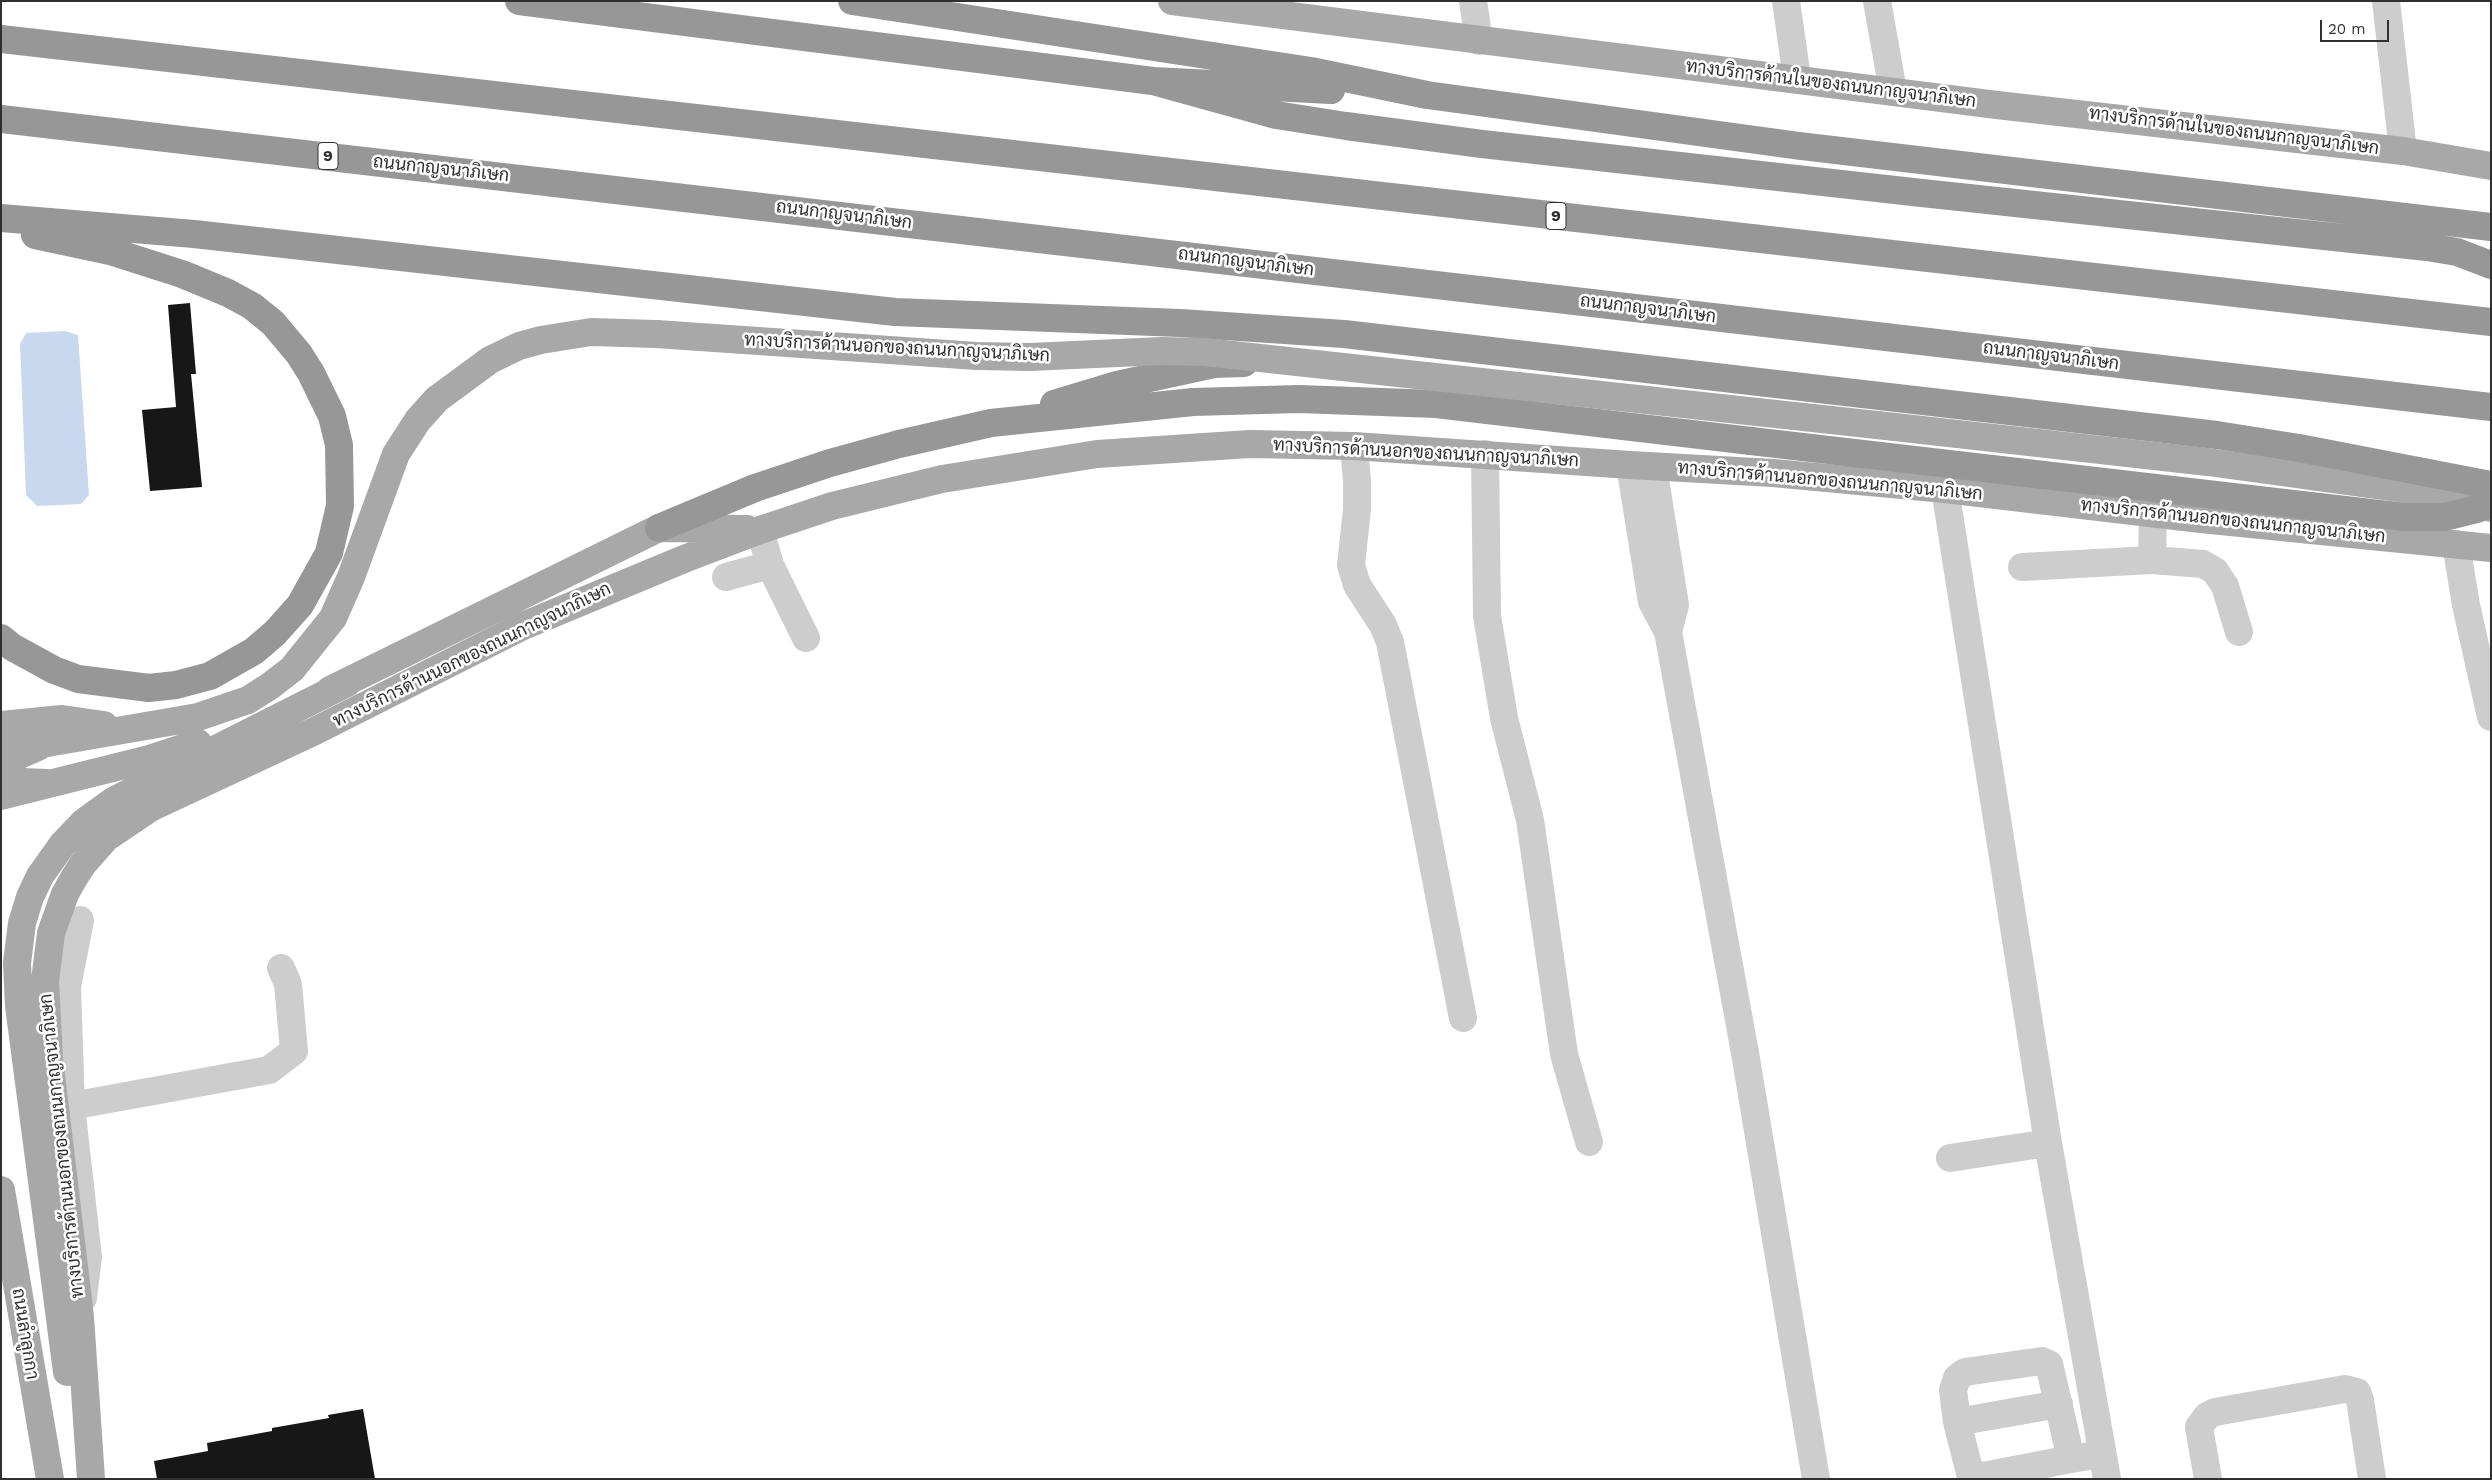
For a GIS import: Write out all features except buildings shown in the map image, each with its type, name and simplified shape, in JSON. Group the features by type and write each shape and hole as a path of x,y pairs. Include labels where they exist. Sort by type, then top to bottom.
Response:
{"highway":[{"path":"852,1 1311,71 1427,95 1800,146 2491,227"},
{"path":"524,2 1153,81 1427,95"},
{"name":"9","path":"1,40 2491,322"},
{"path":"1153,81 1276,115 1346,126 1482,144 2427,247 2457,252 2491,265"},
{"name":"ถนนกาญจนาภิเษก","path":"1,119 655,193 2491,407"},
{"path":"1,218 204,235 612,282 895,312 1205,324 1344,334 2217,435 2299,448 2491,485"},
{"path":"1,228 110,251 182,274 228,293 252,306 273,323 299,354 323,394 332,416 339,445 342,474 340,506 329,553 300,605 275,633 228,668 210,676 176,685 150,688 78,679 46,666 12,647 1,638"},
{"path":"659,528 755,488 830,463 899,444 991,423 1117,385 1214,364 1430,359 1497,352"},
{"path":"991,423 1193,402 1300,399 1436,404 2405,517 2445,517 2491,503"}],"main road":[{"name":"ทางบริการด้านในของถนนกาญจนาภิเษก","path":"1172,1 1479,41 2403,151 2491,166"},
{"name":"ทางบริการด้านนอกของถนนกาญจนาภิเษก","path":"1,751 198,717 224,710 248,700 292,669 317,640 342,600 388,474 407,435 437,399 463,378 490,360 519,346 541,340 591,332 656,334 986,356 1065,356 1162,351 1222,353 2208,462 2339,482 2434,493 2491,508"},
{"name":"ทางบริการด้านนอกของถนนกาญจนาภิเษก","path":"91,1479 80,1317 49,1058 45,981 51,933 58,911 74,878 94,850 120,828 152,807 315,730 523,626 587,598 760,530 832,506 942,479 1097,454 1211,446 1354,446 1641,466 1773,473 1945,489 2153,514 2491,548"},
{"path":"2201,519 2339,482 2347,488 2352,500 2350,515 2340,522 2275,526"},
{"name":"ทางบริการด้านนอกของถนนกาญจนาภิเษก","path":"1,796 149,760 347,683 659,528"},
{"path":"659,528 760,530"},
{"path":"81,1479 18,1006 17,963 22,923 30,897 40,876 62,845 84,822 113,801 347,683"},
{"path":"1,726 62,718 126,728"},
{"path":"49,742 16,757 11,766 13,774 20,782 29,784 59,782"},
{"name":"ถนนลำลูกกา","path":"1,1190 50,1479"}],"street":[{"path":"1473,1 1479,41"},
{"path":"1786,1 1796,78"},
{"path":"1877,1 1892,91"},
{"path":"2386,1 2403,151"},
{"path":"1354,446 1358,481 1351,565 1357,585 1383,625 1390,642 1463,1018"},
{"path":"1485,454 1487,616 1504,718 1530,820 1564,1054 1589,1142"},
{"path":"1641,466 1676,605 1668,632 1747,1062 1816,1479"},
{"path":"1945,489 2048,1143 2104,1466 2071,1460 1976,1476 1970,1473 1967,1467 1957,1422 1953,1390 1957,1378 1965,1372 2042,1361 2049,1364 2052,1371 2071,1460"},
{"path":"2152,560 2153,514"},
{"path":"760,530 770,565 806,638"},
{"path":"2456,544 2466,605 2491,717"},
{"path":"2022,567 2152,560 2203,564 2215,571 2225,586 2239,632"},
{"path":"726,577 770,565"},
{"path":"80,920 67,988 71,1106 88,1257 80,1317"},
{"path":"71,1106 269,1070 294,1050 288,984 281,968"},
{"path":"1950,1158 2048,1143"},
{"path":"2208,1479 2200,1427 2207,1416 2215,1412 2345,1389 2356,1392 2360,1400 2372,1479"},
{"path":"1957,1422 2060,1404"}],"water":[{"path":"65,331 78,335 89,495 81,504 37,506 26,495 20,344 26,333"}]}
